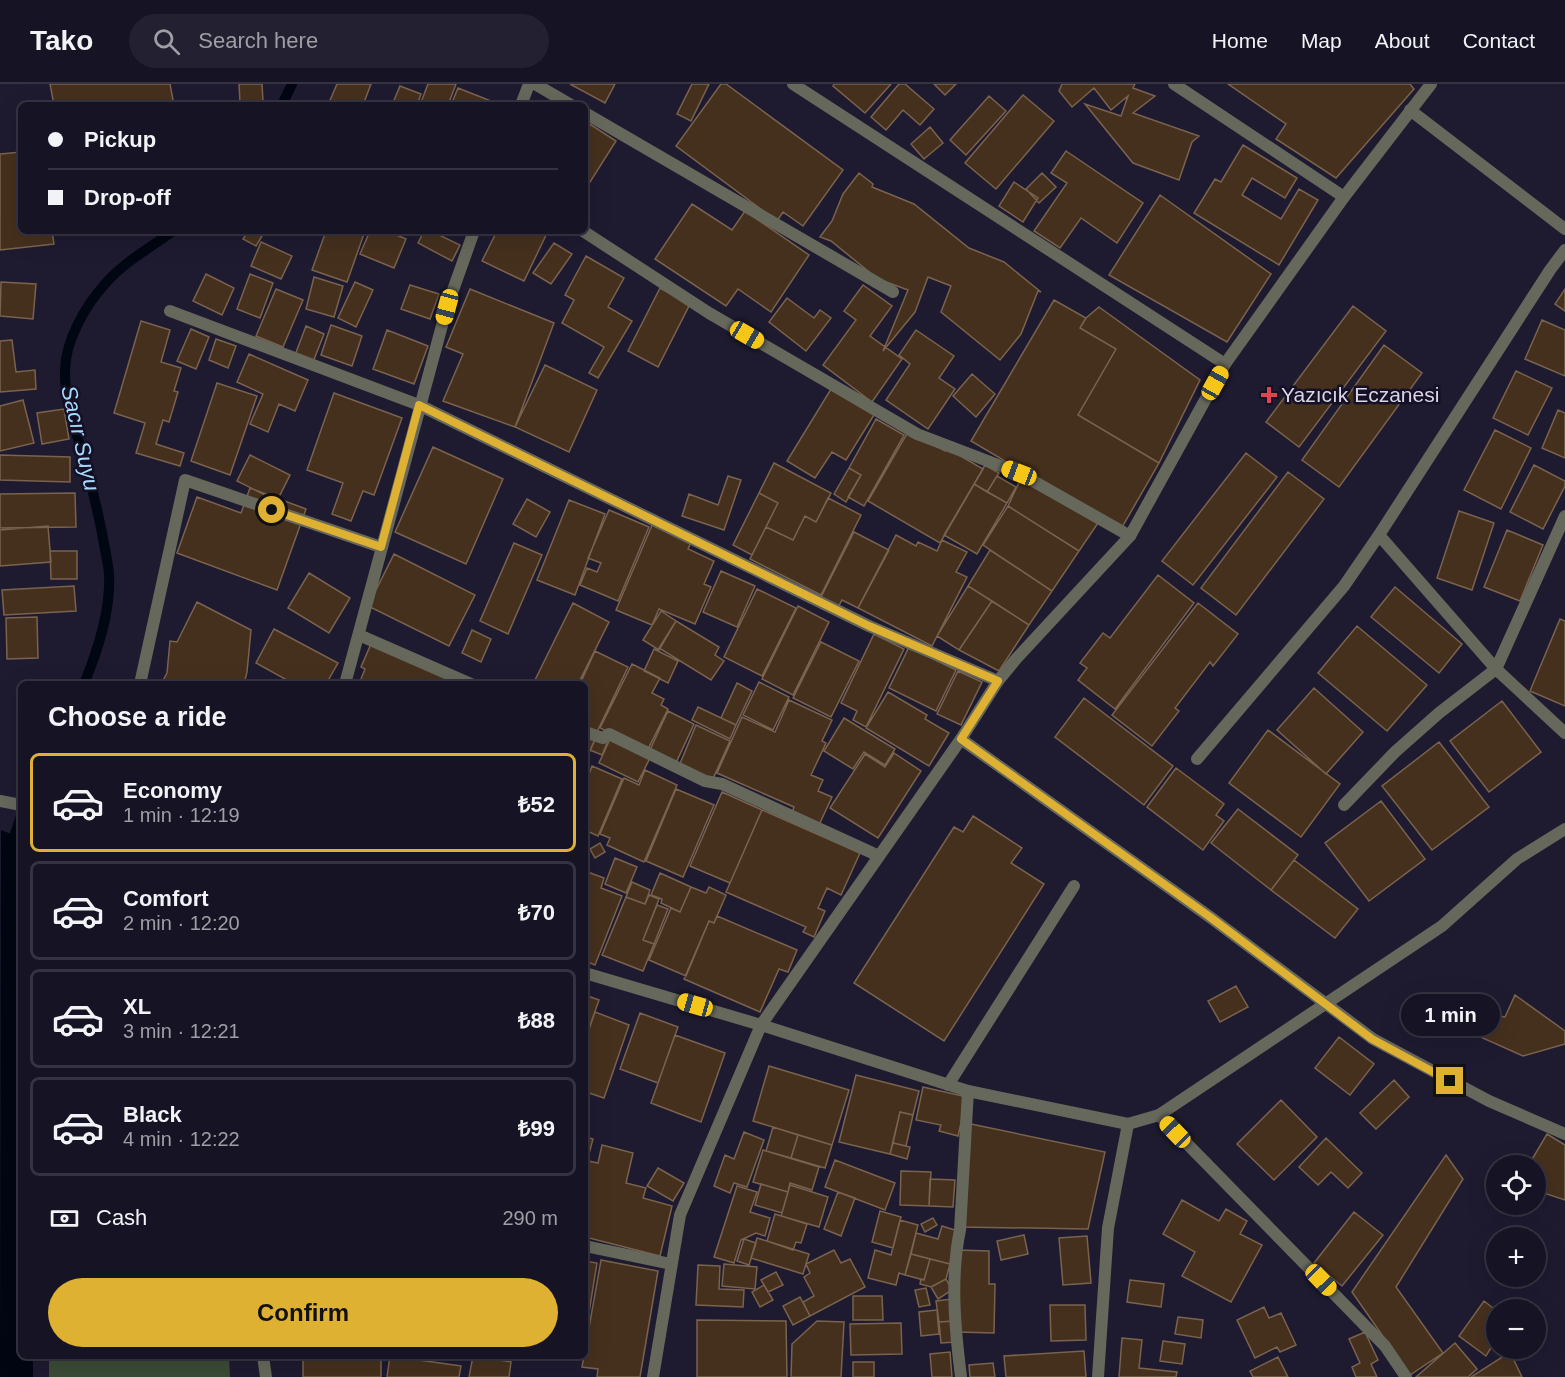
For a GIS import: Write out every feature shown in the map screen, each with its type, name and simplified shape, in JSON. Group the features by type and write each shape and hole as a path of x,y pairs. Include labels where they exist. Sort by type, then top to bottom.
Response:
{"street":[{"path":"522,102 529,84"},
{"path":"535,84 566,102"},
{"path":"793,84 1225,364"},
{"path":"1173,84 1344,197"},
{"path":"653,1377 680,1215 761,1025 961,739 998,681 1130,536 1225,364 1344,197 1431,84"},
{"path":"1410,110 1565,229"},
{"path":"588,115 893,292"},
{"path":"346,681 419,405 447,307 473,234"},
{"path":"588,234 709,313 917,434 1019,473 1130,536"},
{"path":"1197,759 1344,586 1565,250"},
{"path":"170,311 419,405 869,626 998,681"},
{"path":"141,681 185,480 381,547"},
{"path":"1344,805 1395,752 1496,669 1565,516"},
{"path":"1379,535 1496,669 1565,733"},
{"path":"359,635 464,681"},
{"path":"588,733 603,738 609,734 705,781 722,784 879,856"},
{"path":"961,739 1210,917 1383,1045 1489,1101 1565,1134"},
{"path":"0,801 18,804"},
{"path":"588,974 761,1025 968,1091 1128,1124 1159,1115 1442,926 1517,859 1564,830"},
{"path":"948,1085 1074,886"},
{"path":"961,1377 957,1342 956,1251 960,1230 968,1091"},
{"path":"1159,1115 1385,1346 1406,1377"},
{"path":"1098,1377 1108,1228 1128,1124"},
{"path":"588,1247 671,1264"},
{"path":"263,1359 266,1377"}],"green space":[{"path":"49,1359 229,1359 230,1377 49,1377"}],"shaded area":[{"path":"1,830 18,837 18,1359 33,1359 33,1377 0,1377"}],"building":[{"path":"50,84 170,84 173,102 53,102"},
{"path":"239,84 262,84 263,101 240,102"},
{"path":"337,84 371,84 364,102 329,102"},
{"path":"428,84 456,84 449,102 421,102"},
{"path":"570,84 615,84 605,103"},
{"path":"692,84 709,84 691,121 677,114"},
{"path":"721,84 726,84 843,170 803,226 783,212 777,221 676,146"},
{"path":"834,84 891,84 865,113 833,86"},
{"path":"899,84 905,84 934,109 920,125 903,110 886,130 871,117"},
{"path":"934,84 956,84 945,95"},
{"path":"1062,84 1135,84 1133,88 1155,96 1133,113 1199,136 1192,142 1179,180 1133,163 1085,104 1121,116 1128,96 1111,110 1094,88 1072,107 1059,91"},
{"path":"1228,84 1410,84 1414,89 1336,178 1276,139 1286,124"},
{"path":"400,86 421,94 418,102 393,102"},
{"path":"458,88 493,102 452,102"},
{"path":"1023,95 1054,121 996,189 965,163"},
{"path":"989,96 1006,111 966,155 950,140"},
{"path":"588,123 616,141 588,185"},
{"path":"930,127 943,143 924,159 911,144"},
{"path":"1243,145 1297,178 1285,198 1252,178 1242,195 1281,219 1299,189 1318,200 1279,265 1194,213 1215,179 1221,182"},
{"path":"1066,151 1143,203 1117,243 1081,218 1060,248 1034,231 1067,183 1051,173"},
{"path":"18,152 18,234 52,234 54,244 0,250 0,154"},
{"path":"859,173 873,184 872,187 914,204 969,248 1004,262 1041,292 1038,291 1021,334 1000,360 941,312 951,286 928,277 915,312 883,351 908,290 878,279 831,241 820,237 832,221 843,194"},
{"path":"1042,173 1056,187 1039,203 1026,189"},
{"path":"1014,182 1038,198 1023,222 999,206"},
{"path":"1160,195 1271,274 1227,342 1109,275"},
{"path":"692,204 732,230 745,211 809,255 771,312 738,289 726,306 655,259"},
{"path":"246,234 263,234 256,246 243,239"},
{"path":"325,234 364,234 347,282 312,270"},
{"path":"369,234 394,234 406,239 394,268 360,254"},
{"path":"422,234 437,234 460,245 452,261 418,243"},
{"path":"496,234 547,234 524,281 482,261"},
{"path":"261,242 292,256 281,279 251,266"},
{"path":"554,243 572,254 551,284 533,273"},
{"path":"586,256 624,278 608,307 632,321 598,378 589,373 604,347 562,323 574,300 565,295"},
{"path":"206,274 234,288 222,315 193,301"},
{"path":"250,274 273,283 260,318 237,309"},
{"path":"314,277 343,286 334,317 306,309"},
{"path":"1,282 36,284 33,319 0,316"},
{"path":"355,282 373,290 356,327 338,318"},
{"path":"410,285 439,294 430,319 401,309"},
{"path":"863,285 892,306 870,336 902,359 872,402 823,365 856,320 844,311"},
{"path":"660,288 690,304 658,367 628,351"},
{"path":"276,289 303,300 283,347 256,336"},
{"path":"470,289 554,323 515,427 443,401 463,354 446,347"},
{"path":"1565,289 1565,311 1555,304"},
{"path":"787,298 814,318 820,310 831,318 806,351 769,322"},
{"path":"1054,300 1086,318 1080,328 1116,349 1078,415 1159,463 1121,529 971,441"},
{"path":"1353,306 1386,331 1299,447 1266,422"},
{"path":"1099,307 1200,380 1159,463 1078,415 1116,349 1080,328 1086,318"},
{"path":"1542,320 1565,330 1565,376 1525,359"},
{"path":"141,321 170,330 161,362 181,368 174,391 178,392 169,422 163,420 156,444 184,453 180,466 136,453 145,423 114,413"},
{"path":"331,325 362,336 352,366 321,355"},
{"path":"306,326 324,334 313,362 295,355"},
{"path":"191,329 209,337 196,369 177,361"},
{"path":"387,330 428,346 414,384 373,369"},
{"path":"916,330 954,356 939,378 955,389 928,429 886,400 910,364 899,355"},
{"path":"216,339 236,346 228,368 209,360"},
{"path":"12,340 16,372 35,370 36,389 0,392 0,341"},
{"path":"1384,345 1422,373 1339,487 1302,460"},
{"path":"249,354 308,380 295,411 279,404 268,432 250,424 263,394 237,382"},
{"path":"545,365 597,390 569,452 515,427"},
{"path":"1516,371 1552,388 1528,435 1493,418"},
{"path":"972,374 995,394 976,417 953,396"},
{"path":"217,383 257,396 230,475 191,461"},
{"path":"831,389 874,415 846,460 832,452 815,478 787,461"},
{"path":"334,393 402,418 374,495 363,491 351,521 332,514 343,483 307,470"},
{"path":"23,400 34,443 0,451 0,406"},
{"path":"64,409 69,439 42,444 37,413"},
{"path":"1558,410 1565,413 1565,458 1542,448"},
{"path":"876,419 904,435 864,506 848,497 861,475 849,468"},
{"path":"909,430 983,469 940,543 868,501"},
{"path":"1495,430 1531,448 1501,509 1464,490"},
{"path":"433,447 503,479 466,564 395,532"},
{"path":"1246,453 1277,477 1193,585 1162,561"},
{"path":"0,455 70,457 70,482 0,480"},
{"path":"250,455 290,475 277,501 237,481"},
{"path":"774,463 831,493 816,522 805,516 793,540 766,527 778,503 759,493"},
{"path":"985,465 999,473 987,492 974,484"},
{"path":"1534,465 1565,481 1565,486 1543,529 1510,512"},
{"path":"849,468 861,475 846,502 834,494"},
{"path":"1288,472 1324,499 1236,615 1201,588"},
{"path":"728,476 741,480 724,530 682,516 689,494 718,505"},
{"path":"997,476 1016,487 1007,503 987,492"},
{"path":"1022,476 1098,523 1079,551 1008,506"},
{"path":"974,484 1007,503 977,554 944,535"},
{"path":"250,488 306,509 277,590 177,553 197,497 241,513"},
{"path":"75,493 76,527 0,528 0,494"},
{"path":"759,493 778,503 752,555 733,545"},
{"path":"828,498 861,515 821,595 750,559 766,527 793,540 805,516 816,522"},
{"path":"527,499 550,512 536,537 513,524"},
{"path":"569,500 605,514 575,595 537,580"},
{"path":"1008,506 1079,551 1052,591 983,545"},
{"path":"609,510 649,527 618,601 580,585 587,568 597,572 601,563 588,558"},
{"path":"1459,511 1494,523 1472,590 1437,578"},
{"path":"653,523 692,540 688,549 714,561 704,584 711,587 695,624 659,609 652,625 616,610"},
{"path":"48,526 51,562 0,566 0,530"},
{"path":"1507,530 1543,545 1520,601 1484,587"},
{"path":"854,532 889,550 858,608 842,600 837,609 820,599"},
{"path":"896,535 916,546 918,542 937,551 942,540 967,552 956,572 967,577 932,646 858,608"},
{"path":"514,543 542,555 508,634 480,621"},
{"path":"990,550 1052,591 1029,625 968,586"},
{"path":"50,551 77,551 77,579 51,579"},
{"path":"394,554 475,595 449,646 368,606"},
{"path":"721,571 755,586 737,627 703,612"},
{"path":"309,573 350,598 329,633 288,608"},
{"path":"1158,575 1194,603 1115,709 1078,680 1087,668 1080,663 1103,633 1110,638"},
{"path":"74,586 76,611 4,615 2,590"},
{"path":"968,586 992,601 959,650 937,636"},
{"path":"1395,587 1462,644 1439,673 1371,617"},
{"path":"757,589 796,608 762,676 724,657"},
{"path":"992,601 1029,625 999,671 959,650"},
{"path":"197,602 251,630 245,681 163,681 167,673 170,641 177,642"},
{"path":"573,603 609,622 580,681 534,681"},
{"path":"1198,603 1238,634 1213,666 1210,662 1175,708 1179,711 1152,746 1112,715"},
{"path":"798,606 829,622 793,695 762,679"},
{"path":"661,611 676,621 659,650 643,640"},
{"path":"37,617 38,658 7,659 6,618"},
{"path":"1560,619 1565,621 1565,706 1530,691"},
{"path":"676,621 719,647 715,655 724,661 711,680 659,648"},
{"path":"1357,626 1427,685 1387,731 1318,673"},
{"path":"274,629 338,663 328,681 289,681 256,663"},
{"path":"472,630 491,639 481,662 462,653"},
{"path":"874,634 904,649 866,727 853,720 857,711 841,703"},
{"path":"821,642 859,661 831,717 793,698"},
{"path":"371,644 452,680 360,681 365,669 361,667"},
{"path":"909,647 956,670 936,711 889,688"},
{"path":"654,649 678,661 668,683 644,671"},
{"path":"595,651 628,667 596,734 588,730 588,681 581,681"},
{"path":"632,664 660,678 652,693 664,699 661,705 668,709 647,751 600,728"},
{"path":"958,671 982,682 961,725 937,714"},
{"path":"759,682 789,697 773,730 743,715"},
{"path":"737,683 752,691 736,725 721,718"},
{"path":"1314,688 1363,732 1326,774 1277,730"},
{"path":"888,692 927,715 925,719 949,733 929,766 866,728"},
{"path":"1084,698 1173,766 1144,805 1055,737"},
{"path":"789,700 832,720 822,741 826,743 811,775 823,780 818,791 832,797 819,825 792,813 794,807 717,773 742,717 775,732"},
{"path":"1502,701 1541,752 1489,792 1450,741"},
{"path":"698,707 736,725 730,739 692,720"},
{"path":"668,711 694,724 675,765 649,752"},
{"path":"844,718 895,749 885,765 864,752 853,769 824,751"},
{"path":"696,725 730,741 712,781 679,766"},
{"path":"1268,730 1340,784 1301,837 1229,783"},
{"path":"588,737 595,740 588,755"},
{"path":"596,737 607,743 602,755 590,750"},
{"path":"611,737 651,756 638,782 599,763"},
{"path":"1439,742 1489,807 1432,850 1382,786"},
{"path":"894,753 921,771 878,838 830,808 865,754 885,767"},
{"path":"592,766 622,779 598,836 588,831 588,777"},
{"path":"1176,768 1224,804 1216,815 1224,821 1203,850 1147,807"},
{"path":"645,770 677,785 644,862 607,845 610,838 600,834 624,778 639,785"},
{"path":"676,789 714,805 683,877 646,861"},
{"path":"722,792 762,810 730,883 690,866"},
{"path":"1381,801 1425,859 1369,901 1325,843"},
{"path":"1238,809 1298,855 1271,890 1211,843"},
{"path":"762,810 860,853 841,895 827,888 818,908 825,911 814,937 803,932 806,927 726,892"},
{"path":"973,816 1022,848 1011,863 1044,884 944,1041 854,983 954,827 963,832"},
{"path":"600,843 605,852 595,858 590,849"},
{"path":"615,858 637,867 626,893 605,884"},
{"path":"1294,860 1358,909 1335,938 1271,890"},
{"path":"588,872 604,878 601,888 622,896 595,965 588,962"},
{"path":"660,873 691,887 680,912 661,903 662,899 651,895"},
{"path":"632,882 650,890 645,904 626,897"},
{"path":"691,887 706,893 709,887 726,895 714,923 709,921 686,976 649,960 671,908 680,912"},
{"path":"649,895 659,899 643,940 654,944 643,971 602,955 626,897 645,904"},
{"path":"657,905 668,909 654,944 643,940"},
{"path":"717,916 797,950 788,972 779,969 760,1012 684,979 709,921 714,923"},
{"path":"1236,986 1248,1007 1220,1022 1208,1001"},
{"path":"1515,995 1565,1031 1565,1044 1523,1056 1458,1027 1468,1010 1505,1017"},
{"path":"588,996 599,1000 588,1031"},
{"path":"595,1012 629,1025 604,1098 589,1093 588,1096 588,1032"},
{"path":"640,1013 678,1027 658,1083 620,1069"},
{"path":"675,1035 725,1053 701,1122 651,1103"},
{"path":"1339,1037 1374,1064 1350,1095 1315,1068"},
{"path":"769,1066 849,1090 832,1145 753,1121"},
{"path":"856,1075 919,1091 913,1115 900,1112 890,1154 839,1142"},
{"path":"1394,1080 1409,1097 1376,1129 1360,1113"},
{"path":"923,1087 967,1097 958,1136 939,1131 941,1125 916,1120"},
{"path":"1281,1100 1317,1137 1274,1180 1237,1144"},
{"path":"900,1112 913,1115 906,1146 893,1143"},
{"path":"971,1124 1105,1152 1088,1229 961,1227"},
{"path":"773,1127 798,1135 791,1158 766,1151"},
{"path":"744,1132 764,1140 747,1187 734,1183 730,1193 714,1186 725,1155 734,1159"},
{"path":"1547,1134 1565,1145 1565,1200 1546,1194 1546,1155 1535,1155"},
{"path":"798,1135 832,1145 825,1168 791,1158"},
{"path":"588,1138 593,1139 588,1158"},
{"path":"1326,1138 1362,1173 1348,1188 1331,1172 1318,1185 1299,1167"},
{"path":"893,1143 910,1147 907,1159 890,1154"},
{"path":"602,1145 633,1153 626,1183 646,1188 643,1198 672,1206 660,1256 588,1238 588,1161 598,1163"},
{"path":"763,1150 819,1167 812,1190 790,1183 788,1192 753,1182"},
{"path":"1446,1155 1463,1179 1396,1287 1443,1353 1410,1375 1352,1292"},
{"path":"835,1160 895,1183 885,1210 825,1187"},
{"path":"658,1168 684,1183 673,1201 647,1186"},
{"path":"901,1171 931,1172 929,1206 900,1205"},
{"path":"930,1179 955,1180 953,1207 929,1206"},
{"path":"761,1184 788,1192 782,1213 755,1205"},
{"path":"790,1185 828,1197 819,1227 781,1216"},
{"path":"737,1186 757,1192 750,1212 770,1218 765,1236 756,1233 741,1240 734,1263 714,1257"},
{"path":"838,1192 855,1198 841,1236 824,1229"},
{"path":"1182,1200 1219,1221 1226,1209 1247,1221 1240,1234 1262,1245 1231,1302 1182,1276 1195,1252 1163,1234"},
{"path":"880,1211 901,1217 893,1248 872,1242"},
{"path":"1354,1212 1383,1235 1342,1286 1314,1263"},
{"path":"775,1214 807,1224 801,1243 796,1242 793,1250 767,1241"},
{"path":"933,1218 937,1225 925,1232 921,1224"},
{"path":"900,1220 918,1225 905,1275 899,1273 896,1285 868,1278 875,1250 891,1255"},
{"path":"942,1226 958,1231 950,1264 911,1254 916,1233 938,1239"},
{"path":"1024,1235 1028,1254 1001,1260 997,1241"},
{"path":"1087,1236 1091,1283 1063,1285 1059,1238"},
{"path":"757,1238 809,1254 803,1274 751,1258"},
{"path":"744,1239 756,1243 749,1265 737,1261"},
{"path":"834,1250 841,1263 850,1259 865,1287 810,1316 803,1302 814,1296 804,1277 810,1273 806,1264"},
{"path":"958,1250 989,1251 989,1284 995,1284 994,1333 957,1332"},
{"path":"911,1254 930,1259 924,1280 905,1275"},
{"path":"930,1259 950,1264 946,1279 931,1287 920,1284 921,1279 924,1280"},
{"path":"601,1260 658,1271 640,1377 597,1377 598,1369 582,1367 583,1359 588,1359 588,1333"},
{"path":"588,1262 597,1263 588,1319"},
{"path":"724,1264 757,1267 755,1289 722,1286"},
{"path":"698,1265 720,1266 719,1289 744,1290 743,1307 696,1305"},
{"path":"776,1272 783,1285 768,1292 761,1280"},
{"path":"946,1279 952,1290 938,1299 931,1287"},
{"path":"1130,1280 1164,1284 1161,1307 1127,1302"},
{"path":"764,1285 773,1300 760,1307 752,1292"},
{"path":"926,1288 930,1305 919,1307 915,1290"},
{"path":"853,1296 882,1296 883,1320 853,1320"},
{"path":"800,1297 810,1316 793,1325 783,1306"},
{"path":"952,1299 954,1321 939,1322 936,1301"},
{"path":"1484,1301 1486,1303 1486,1356 1459,1336"},
{"path":"1050,1305 1085,1305 1086,1340 1051,1341"},
{"path":"1264,1307 1269,1318 1281,1313 1296,1345 1280,1352 1277,1347 1255,1358 1237,1320"},
{"path":"937,1310 939,1334 921,1336 919,1312"},
{"path":"1178,1317 1203,1320 1201,1338 1175,1334"},
{"path":"697,1320 786,1321 787,1377 697,1377"},
{"path":"817,1321 844,1322 841,1377 791,1377 792,1344"},
{"path":"954,1321 956,1342 941,1343 939,1322"},
{"path":"901,1323 902,1354 851,1355 850,1324"},
{"path":"1365,1332 1378,1360 1371,1364 1377,1377 1356,1377 1352,1367 1360,1363 1349,1339"},
{"path":"1122,1338 1142,1340 1139,1368 1177,1372 1176,1377 1119,1377"},
{"path":"1163,1341 1185,1344 1182,1364 1160,1361"},
{"path":"1455,1343 1477,1369 1468,1377 1416,1377"},
{"path":"1084,1351 1086,1377 1006,1377 1004,1356"},
{"path":"950,1352 952,1377 932,1377 930,1354"},
{"path":"1278,1357 1288,1377 1253,1377 1250,1371"},
{"path":"303,1359 381,1359 381,1377 303,1377"},
{"path":"390,1359 411,1359 461,1366 459,1377 387,1377"},
{"path":"472,1359 511,1362 509,1377 469,1377"},
{"path":"1499,1359 1513,1359 1522,1377 1471,1377"},
{"path":"853,1362 874,1362 874,1377 853,1377"},
{"path":"993,1363 995,1377 970,1377 969,1365"}],"waterway":[{"name":"Sacır Suyu","path":"283,102 292,84"},
{"name":"Sacır Suyu","path":"85,681 106,616 109,574 94,496 68,403 65,381 66,358 73,335 84,313 112,276 169,234"},
{"name":"Sacır Suyu","path":"10,849 18,825"}],"place":[{"name":"Yazıcık Eczanesi","path":"1269,395"}],"route":[{"path":"272,510 381,547 419,405 869,626 998,681 961,739 1210,917 1372,1039 1450,1081"}]}
